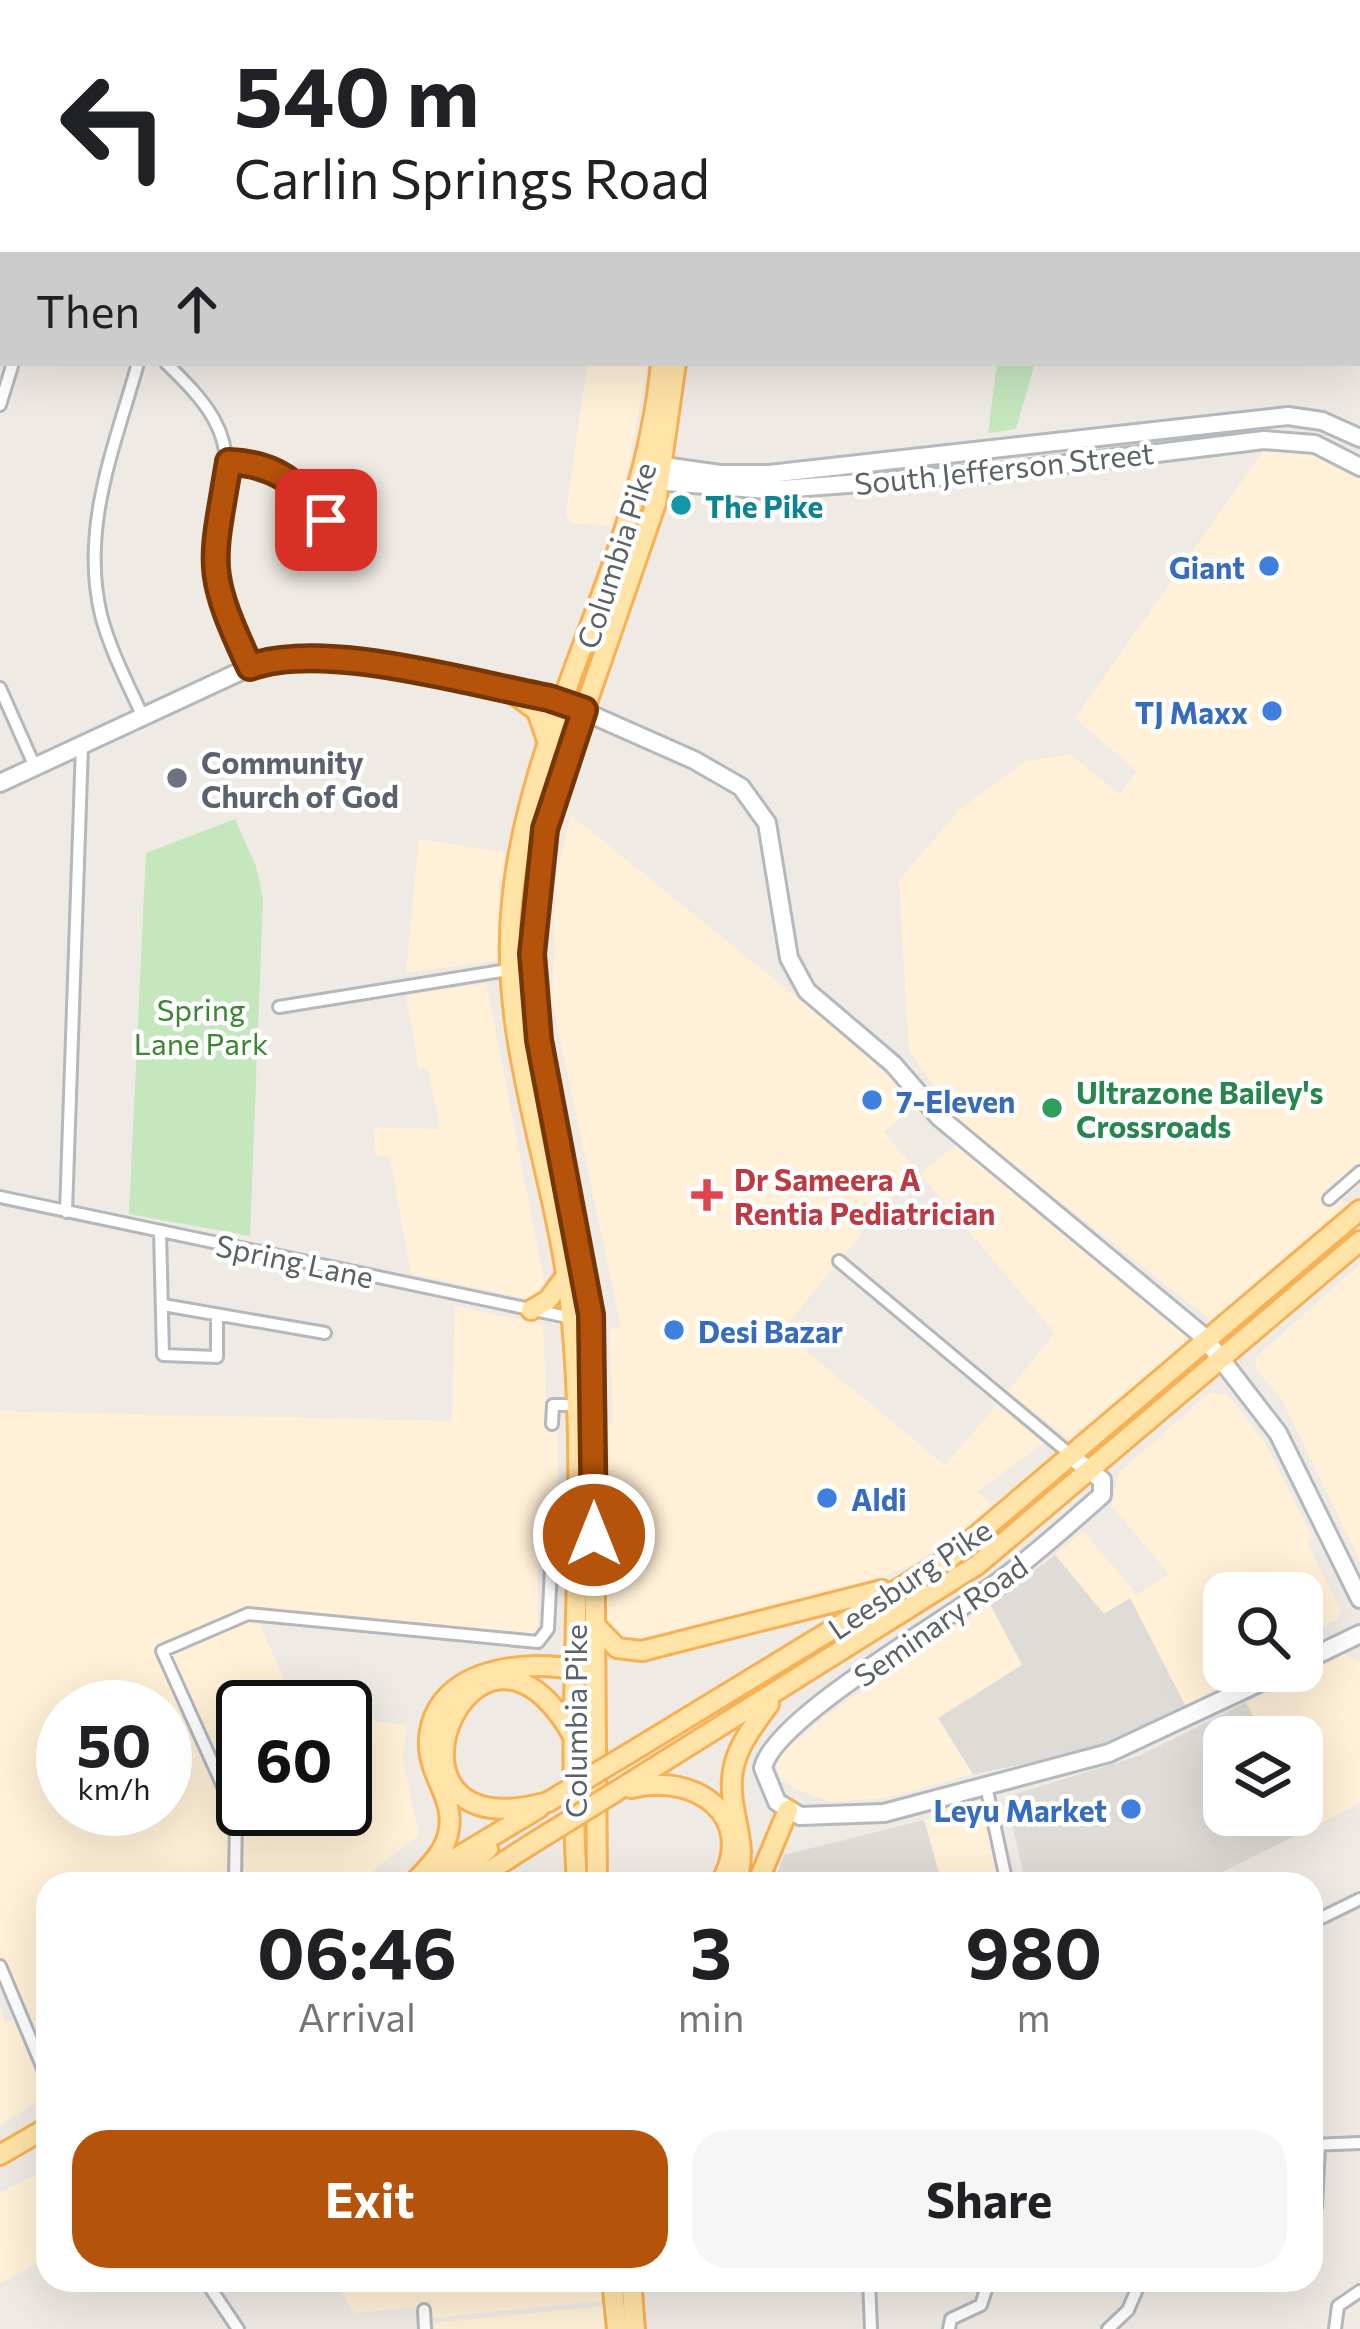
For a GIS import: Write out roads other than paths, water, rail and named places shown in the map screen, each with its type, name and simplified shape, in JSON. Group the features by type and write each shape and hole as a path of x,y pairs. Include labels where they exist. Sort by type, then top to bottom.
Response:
{"main road":[{"name":"Columbia Pike","path":"577,1872 574,1669 584,1535 581,1316 541,1054 532,966 533,907 545,829 574,705 607,588 654,473 661,366"},
{"name":"Columbia Pike","path":"596,1872 594,1624 575,1405 581,1316 565,1277 519,1054 509,970 520,847 549,746 574,705 633,578 675,366"},
{"path":"510,691 537,712 549,746"},
{"name":"Leesburg Pike","path":"524,1814 951,1557 1360,1210"},
{"name":"Leesburg Pike","path":"488,1872 977,1565 1360,1241"},
{"path":"531,1310 553,1294 565,1277"},
{"path":"594,1624 617,1648 642,1651 844,1603 951,1557"},
{"path":"424,1872 441,1852 449,1832 448,1805 429,1753 431,1726 442,1702 460,1684 485,1672 574,1669 594,1682"},
{"path":"524,1814 480,1804 454,1783 442,1747 452,1710 481,1687 526,1685 550,1702 574,1739"},
{"path":"737,1872 743,1840 733,1770 743,1743 776,1695"},
{"path":"615,1792 673,1783 708,1798 723,1816 731,1838 723,1872"},
{"path":"762,1872 788,1810"},
{"path":"432,1872 524,1814"},
{"path":"459,1872 524,1814"},
{"path":"0,2155 36,2134"},
{"path":"613,2292 617,2329"},
{"path":"632,2292 635,2329"}],"street":[{"path":"0,405 12,366"},
{"path":"138,366 97,505 93,562 101,616 143,717"},
{"path":"169,366 214,416 229,462 214,525 214,578 250,667"},
{"name":"South Jefferson Street","path":"654,473 770,474 1288,416 1322,421 1360,438"},
{"name":"South Jefferson Street","path":"654,473 768,490 992,473 1278,440 1316,444 1360,467"},
{"path":"229,462 265,464 288,477 344,544"},
{"path":"0,783 250,667 287,656 389,669 574,705 703,764 751,798 767,823 790,958 807,991 893,1064 939,1117 1208,1342 1278,1433 1360,1599"},
{"path":"0,688 35,767"},
{"path":"66,1212 82,746"},
{"path":"279,1007 532,966"},
{"path":"1329,1199 1360,1172"},
{"name":"Spring Lane","path":"0,1198 531,1310 581,1316"},
{"path":"160,1231 163,1355 217,1357 217,1318"},
{"path":"838,1261 1072,1457 1093,1469"},
{"path":"163,1305 217,1318 325,1333"},
{"path":"552,1424 553,1406 575,1405"},
{"name":"Seminary Road","path":"771,1789 764,1761 779,1740 1054,1537 1102,1495 1104,1486 1093,1469"},
{"path":"235,1872 236,1815 162,1651 248,1614 536,1642 548,1629 551,1553 558,1540 584,1535"},
{"path":"1323,1652 1360,1634"},
{"path":"771,1789 788,1810 821,1816 884,1813 1109,1753 1239,1692"},
{"path":"986,1786 1004,1872"},
{"path":"771,1789 821,1816"},
{"path":"1323,1917 1360,1898"},
{"path":"0,1966 36,2052"},
{"path":"1323,2145 1360,2143"},
{"path":"1335,2329 1338,2306 1360,2291"},
{"path":"213,2292 238,2329"},
{"path":"869,2292 871,2329"},
{"path":"949,2329 951,2319 981,2305 985,2292"},
{"path":"1108,2329 1128,2310 1136,2292"},
{"path":"424,2310 425,2329"}],"place":[{"name":"The Pike","path":"681,505"},
{"name":"Giant","path":"1269,566"},
{"name":"TJ Maxx","path":"1272,711"},
{"name":"Community Church of God","path":"177,778"},
{"name":"7-Eleven","path":"872,1100"},
{"name":"Ultrazone Bailey's Crossroads","path":"1052,1108"},
{"name":"Dr Sameera A Rentia Pediatrician","path":"707,1195"},
{"name":"Desi Bazar","path":"674,1330"},
{"name":"Aldi","path":"827,1498"},
{"name":"Leyu Market","path":"1131,1809"}],"park label":[{"name":"Spring Lane Park","path":"201,1025"}]}
